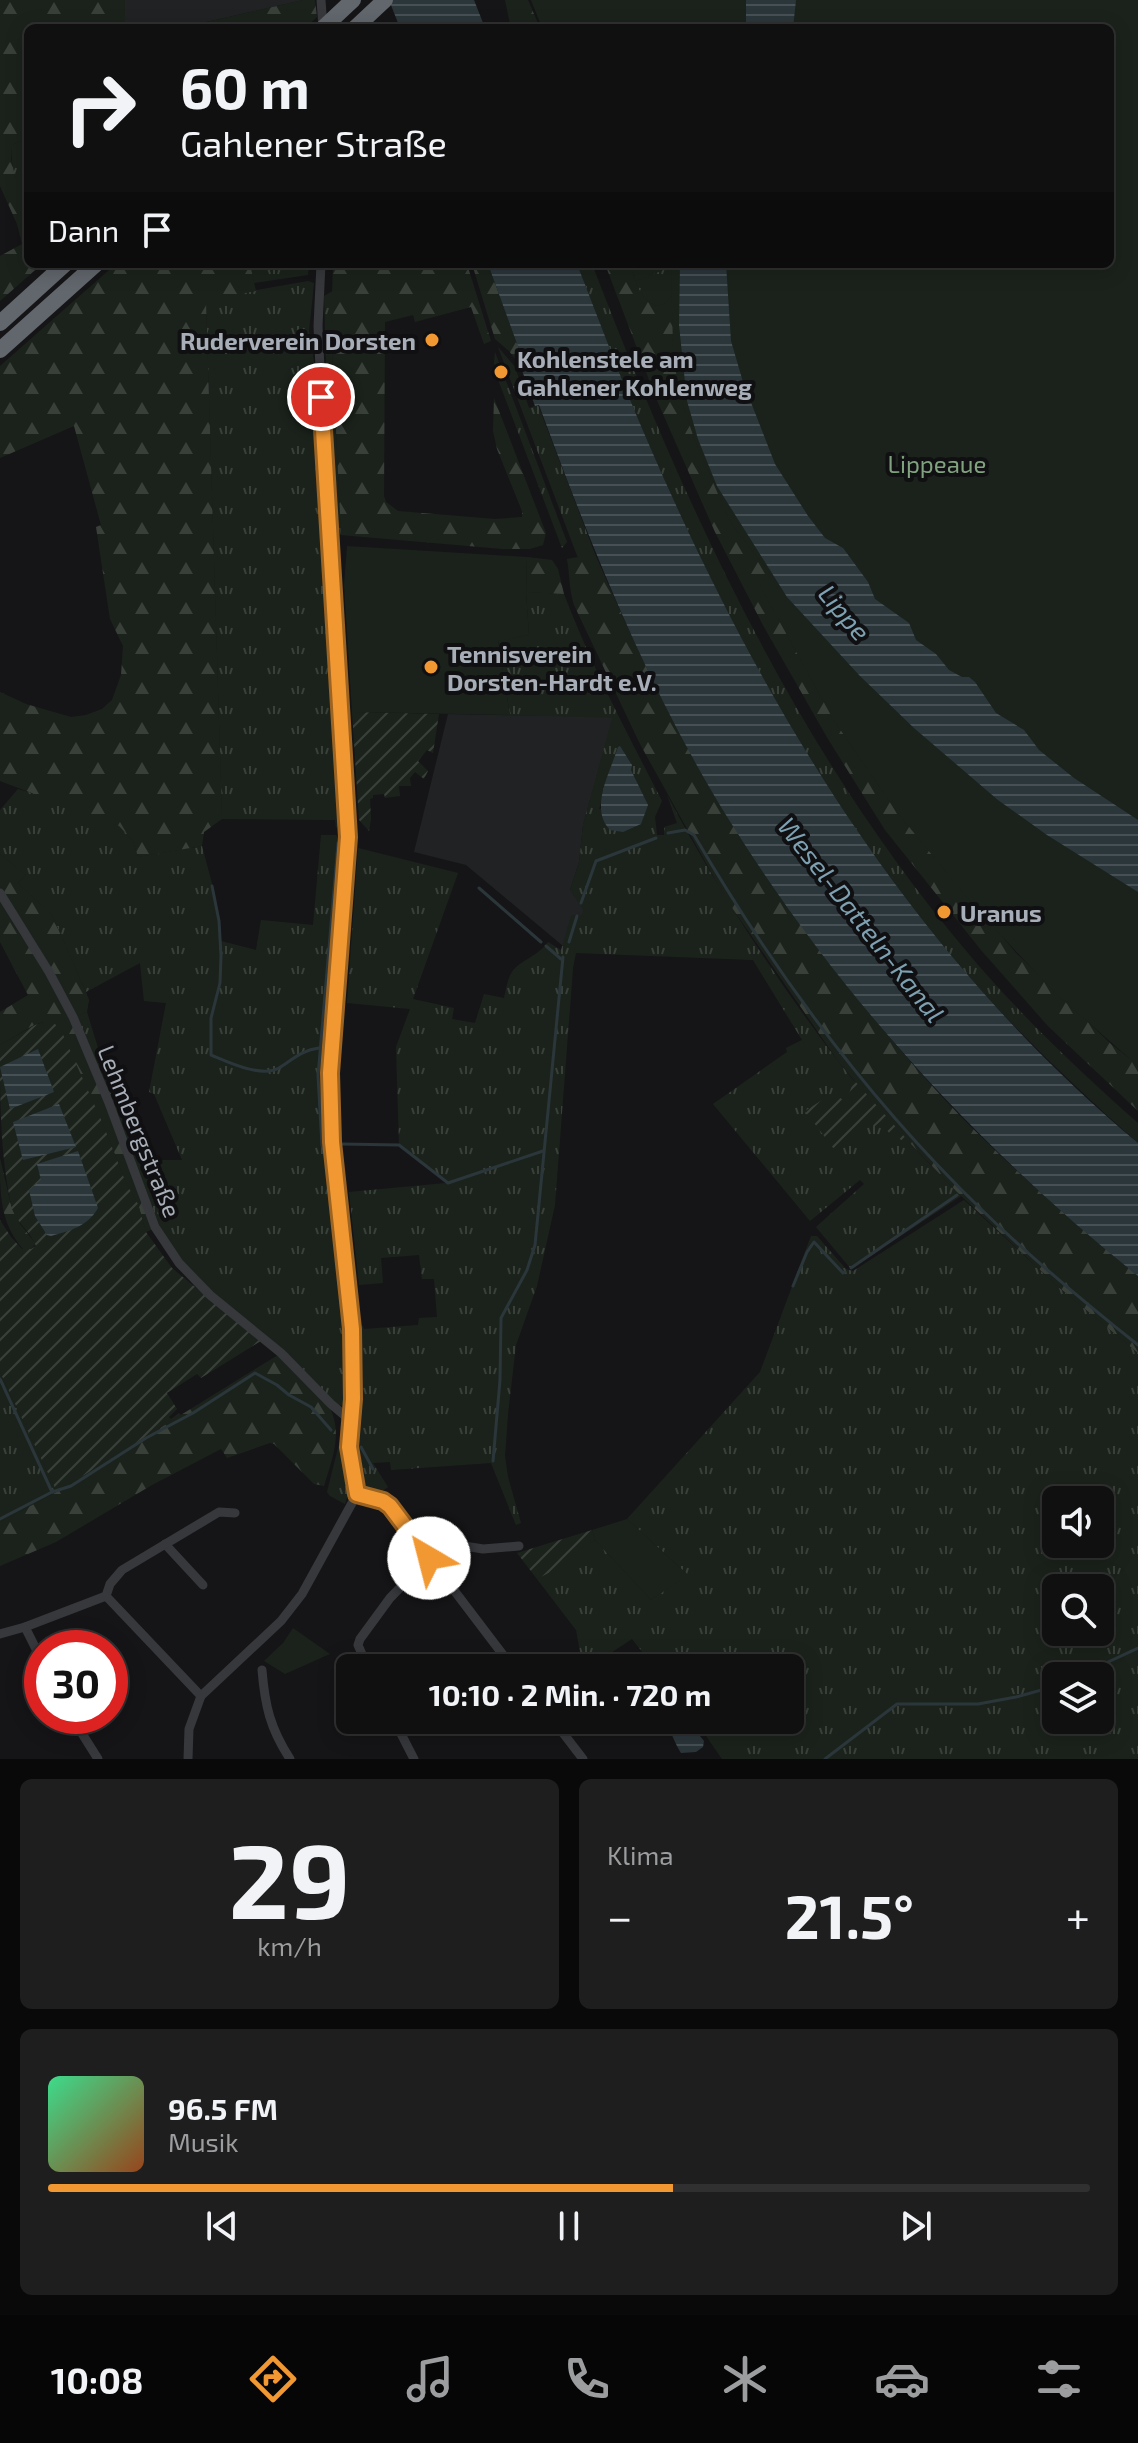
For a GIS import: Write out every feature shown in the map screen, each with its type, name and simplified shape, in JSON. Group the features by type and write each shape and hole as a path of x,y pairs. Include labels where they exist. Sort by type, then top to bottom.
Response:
{"highway":[{"path":"327,24 353,0"},
{"path":"359,24 385,0"},
{"path":"0,323 61,268"},
{"path":"0,350 92,268"}],"street":[{"path":"321,0 323,24"},
{"path":"188,1759 189,1729 201,1696 249,1654 292,1608 357,1494 349,1447 353,1399 352,1329 332,1142 330,1073 348,837 320,368 321,268"},
{"name":"Lehmbergstraße","path":"0,893 73,1017 155,1227 179,1263 210,1295 281,1353 350,1420"},
{"path":"357,1494 390,1506 502,1654"},
{"path":"106,1596 110,1584 122,1570 219,1512 235,1513"},
{"path":"362,1654 358,1645 360,1639 390,1598 429,1558 432,1547 446,1543 483,1549 519,1546"},
{"path":"165,1544 203,1585"},
{"path":"106,1596 201,1696"},
{"path":"0,1634 106,1596"},
{"path":"262,1670 264,1701 272,1728 290,1759"},
{"path":"82,1734 98,1759"},
{"path":"401,1734 414,1759"},
{"path":"564,1734 583,1759"}],"shaded area":[{"path":"125,0 303,0 198,24 125,24"},
{"path":"448,714 613,717 583,825 579,862 570,890 584,910 582,916 568,927 563,946 466,865 414,852"}],"green space":[{"path":"0,0 125,0 125,24 24,24 24,140 12,145 11,159 15,176 24,193 24,268 37,268 0,301 0,256 22,244 17,224 0,186"},
{"path":"303,0 315,0 317,17 309,24 198,24"},
{"path":"505,0 528,0 538,24 510,24"},
{"name":"Lippeaue","path":"531,0 1138,0 1138,1066 1056,994 978,911 896,811 833,719 759,584 771,575 730,522 694,438 679,394 673,347 671,268 1114,268 1114,24 540,24"},
{"path":"24,140 24,195 13,167 12,145"},
{"path":"111,268 251,268 256,291 206,300 222,819 204,832 202,846 138,857 133,841 119,826 0,781 0,692 26,704 71,717 86,715 102,709 112,700 121,675 123,646 110,619 96,527 101,525 74,426 0,458 0,366"},
{"path":"251,268 309,268 308,275 254,283"},
{"path":"333,268 468,268 491,341 484,344 471,307 415,322 413,315 385,322 384,496 386,502 398,511 495,519 522,517 497,449 493,431 494,398 546,533 543,545 530,549 503,549 341,535 331,327"},
{"path":"473,268 489,268 524,363 520,365 495,339"},
{"path":"579,268 594,268 666,446 707,536 798,710 849,794 906,874 987,975 1050,1041 1138,1123 1138,1143 1035,1047 970,979 882,869 813,766 751,658 695,546 635,412"},
{"path":"607,268 631,268 642,294 657,306 666,303 672,296 774,578 916,833 1016,953 1111,1044 1138,1065 1138,1111 1048,1026 981,950 885,830 764,627 715,532 656,398"},
{"path":"631,268 674,268 672,296 666,303 657,306 651,303 639,289"},
{"name":"Lippeaue","path":"631,268 668,268 636,281"},
{"path":"308,281 314,283 309,331 315,368 343,821 336,828 335,820 222,819 206,299"},
{"path":"333,291 331,327 341,535 334,530 327,403 324,296"},
{"path":"498,347 515,367 529,408 538,405 595,554 578,558"},
{"path":"495,352 567,542 562,548 499,382 494,363"},
{"path":"347,546 527,557 529,635 498,641 510,715 352,712 344,585"},
{"path":"595,554 693,758 754,857 823,955 949,1105 1055,1205 1138,1276 1138,1353 1055,1284 957,1192 883,1115 838,1061 726,899 640,744 574,605 567,559"},
{"path":"527,557 552,560 558,569 564,594 526,592"},
{"path":"526,592 564,594 598,673 662,801 655,817 657,835 664,835 664,827 677,823 667,795 726,897 814,1029 867,1096 961,1196 851,1269 816,1227 864,1184 860,1180 810,1221 713,1104 787,1052 786,1048 802,1040 753,960 576,953 555,1205 537,1286 516,1345 508,1414 505,1456 521,1523 516,1525 491,1463 391,1470 390,1462 373,1463 388,1487 380,1493 362,1485 355,1443 359,1393 356,1327 418,1325 419,1318 437,1317 434,1279 422,1279 419,1255 381,1258 383,1283 359,1285 349,1192 446,1183 399,1145 396,1047 410,1009 347,1003 358,848 458,873 413,999 454,1008 452,1019 475,1023 484,994 504,998 515,968 548,942 561,950 571,915 582,915 583,910 570,890 579,862 583,825 612,718 510,715 498,640 529,635","holes":["620,747 631,763 631,770 646,801 599,809"]},
{"path":"352,712 439,714 433,753 427,750 418,761 428,771 424,779 415,772 410,778 411,786 399,786 400,796 385,798 384,794 373,795 370,799 369,831 359,820"},
{"path":"18,789 119,826 133,841 138,857 202,846 215,895 221,941 256,950 261,920 313,925 321,835 336,835 343,841 325,1085 329,1164 349,1359 349,1398 343,1405 339,1406 201,1281 177,1255 160,1227 76,1016 87,1012 110,1087 130,1130 141,1165 151,1160 182,1160 154,1094 149,1092 166,1003 144,1001 140,963 86,992 52,915 18,883 26,875 0,854 0,810"},
{"path":"0,854 26,875 18,883 52,915 89,1000 87,1012 76,1016 0,888"},
{"path":"0,899 36,956 71,1021 119,1136 153,1229 146,1232 138,1204 126,1183 103,1124 43,1022 0,1045 0,1012 28,995 0,942"},
{"path":"44,1022 54,1023 61,1030 126,1183 138,1204 146,1232 172,1268 261,1341 201,1378 197,1374 167,1393 177,1409 169,1417 181,1415 54,1491 0,1372 0,1220 22,1249 36,1246 14,1214 8,1189 2,1127 0,1045"},
{"path":"854,1080 911,1144 907,1147 880,1122 874,1127 871,1122 837,1153 805,1111 833,1093 846,1102"},
{"path":"0,1158 11,1205 20,1224 36,1244 31,1249 23,1249 6,1218 1,1196"},
{"path":"964,1200 1055,1284 1138,1353 1138,1759 722,1759 705,1734 804,1734 804,1654 644,1654 632,1639 609,1654 580,1654 576,1630 537,1579 567,1563 563,1558 595,1540 651,1600 687,1574 627,1519 760,1372 811,1236 817,1236 846,1269 853,1271"},
{"path":"278,1355 328,1405 333,1415 335,1445 324,1486 314,1484 274,1444 227,1458 221,1449 152,1485 56,1542 0,1566 0,1522 53,1494"},
{"path":"0,1372 55,1488 53,1494 0,1522"},
{"path":"343,1428 351,1485 345,1504 327,1492"},
{"path":"627,1519 688,1575 651,1600 595,1540 592,1530"},
{"path":"592,1530 595,1540 564,1558 568,1563 537,1579 517,1553"},
{"path":"293,1628 330,1654 285,1674 264,1661"}],"water":[{"path":"389,0 474,0 483,24 398,24"},
{"path":"746,0 796,0 793,24 746,24"},
{"name":"Wesel-Datteln-Kanal","path":"489,268 579,268 635,412 689,533 738,631 791,726 849,818 912,906 981,990 1056,1069 1138,1143 1138,1276 1023,1176 915,1066 865,1009 773,887 701,773 648,671 601,566 539,405 535,406 520,365 524,363"},
{"name":"Lippe","path":"680,268 726,268 731,341 743,382 775,464 808,516 825,538 843,548 868,582 875,599 909,623 916,640 936,654 949,670 975,682 996,713 1024,730 1039,750 1074,778 1138,820 1138,892 998,800 914,728 860,676 787,597 717,486 698,439 687,401 679,325"},
{"path":"620,746 632,765 631,770 648,805 641,824 623,832 610,830 601,811 603,790"},
{"path":"38,1049 54,1092 10,1109 0,1067"},
{"path":"59,1104 76,1147 23,1160 13,1122"},
{"path":"78,1151 98,1208 78,1227 47,1235 35,1216 29,1190 41,1180 37,1164"},
{"path":"672,1734 698,1734 704,1741 703,1747 696,1752 681,1753"}],"waterway":[{"path":"668,833 685,830 694,835 756,935 825,1032 940,1168 1019,1245 1138,1345"},
{"path":"581,903 596,861 656,838"},
{"path":"324,1146 318,1076 338,843"},
{"path":"212,886 219,921 221,956 220,983 211,1018 211,1055 245,1068 272,1071 302,1053 319,1048"},
{"path":"479,888 541,942"},
{"path":"569,942 577,916"},
{"path":"546,946 561,959"},
{"path":"493,1461 500,1380 501,1318 527,1270 535,1245 563,957"},
{"path":"341,1144 399,1145 448,1183 543,1151"},
{"path":"851,1268 957,1195"},
{"path":"793,1286 814,1242 845,1272"},
{"path":"0,1519 52,1492 71,1486 255,1373 311,1407 331,1430"},
{"path":"0,1379 52,1492"},
{"path":"361,1447 373,1469"},
{"path":"1108,1662 1138,1648"},
{"path":"825,1759 897,1704 978,1704 1042,1690"}],"place":[{"name":"Ruderverein Dorsten","path":"432,340"},
{"name":"Kohlenstele am Gahlener Kohlenweg","path":"501,372"},
{"name":"Tennisverein Dorsten-Hardt e.V.","path":"431,667"},
{"name":"Uranus","path":"944,912"}],"route":[{"path":"321,397 348,837 330,1073 332,1142 352,1329 353,1399 349,1447 357,1494 367,1495 390,1506 429,1558"}]}
